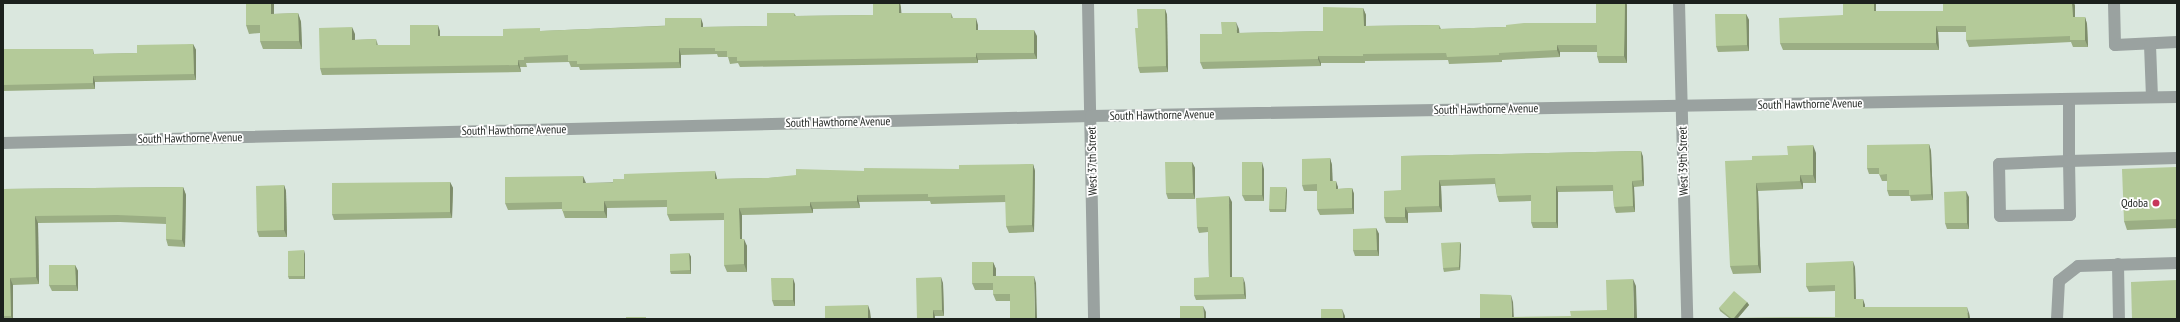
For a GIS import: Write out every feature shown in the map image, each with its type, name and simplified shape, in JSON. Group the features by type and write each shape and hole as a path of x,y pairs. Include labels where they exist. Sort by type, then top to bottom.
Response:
{"street":[{"name":"West 37th Street","path":"1088,3 1094,319"},
{"name":"West 39th Street","path":"1679,3 1686,319"},
{"path":"2114,3 2115,45 2150,45 2177,42"},
{"path":"2150,45 2152,98"},
{"name":"South Hawthorne Avenue","path":"3,143 1091,116 2177,97"},
{"path":"2069,99 2069,161 2070,215 2000,216 1999,164 2069,161 2177,158"},
{"path":"2058,319 2059,281 2068,272 2078,266 2177,263"},
{"path":"2118,264 2119,319"}],"building":[{"path":"246,3 271,3 271,14 298,13 299,41 260,41 260,25 246,25"},
{"path":"873,3 899,3 899,13 951,13 951,18 976,18 976,30 1034,30 1034,53 976,53 976,57 737,61 737,57 727,57 727,51 715,51 715,48 679,48 679,62 577,64 577,61 568,61 568,55 524,57 524,60 518,60 518,65 320,68 319,28 352,27 352,40 376,39 376,45 410,45 410,25 438,25 438,36 503,36 503,29 540,28 540,31 665,26 665,18 701,18 701,27 767,26 767,13 794,13 794,16 873,15"},
{"path":"1596,3 1625,3 1624,56 1597,56 1597,45 1557,45 1557,50 1499,53 1499,55 1447,57 1446,53 1363,54 1363,56 1318,56 1318,59 1200,62 1200,34 1222,34 1221,22 1236,22 1237,33 1323,31 1323,7 1363,8 1364,26 1439,25 1439,29 1506,27 1506,25 1524,23 1596,23"},
{"path":"1843,3 1874,3 1874,11 1943,11 1943,3 2072,3 2073,17 2085,17 2085,40 2070,40 2070,36 1966,40 1966,26 1936,26 1936,43 1780,43 1779,18 1843,15"},
{"path":"1137,9 1165,9 1166,66 1138,67 1135,28 1138,28"},
{"path":"1715,14 1746,14 1747,45 1716,46"},
{"path":"193,44 194,74 93,76 93,83 3,85 3,49 93,49 93,54 137,53 137,45"},
{"path":"1929,144 1931,194 1909,195 1909,190 1887,190 1887,174 1879,175 1879,168 1867,168 1867,145"},
{"path":"1813,145 1813,175 1800,175 1800,181 1756,183 1758,265 1730,266 1725,161 1752,160 1752,156 1788,155 1787,146"},
{"path":"1641,151 1642,180 1632,181 1633,206 1614,207 1613,185 1556,186 1556,222 1531,222 1531,195 1497,196 1495,178 1439,180 1439,206 1405,207 1405,217 1384,217 1384,191 1401,190 1401,156"},
{"path":"1330,158 1330,181 1336,181 1336,189 1352,188 1352,208 1317,209 1317,184 1302,185 1302,159"},
{"path":"1165,162 1192,162 1193,193 1166,193"},
{"path":"1242,162 1262,162 1262,195 1242,195"},
{"path":"1033,164 1032,225 1006,226 1005,195 928,197 928,194 857,195 857,201 810,202 810,206 739,208 740,239 744,239 744,264 724,265 724,213 667,214 667,200 604,201 604,211 562,211 562,202 505,203 505,177 583,176 583,183 613,183 613,179 624,179 624,174 715,171 715,179 768,178 796,175 796,169 864,171 864,168 959,169 959,165"},
{"path":"2176,167 2177,219 2124,221 2122,169"},
{"path":"450,182 450,212 332,214 332,183"},
{"path":"284,185 284,230 257,231 256,186"},
{"path":"183,187 182,240 166,239 166,217 117,215 35,216 36,277 10,278 11,316 3,316 3,189"},
{"path":"1270,187 1286,187 1285,209 1269,209"},
{"path":"1966,191 1967,223 1945,223 1944,192"},
{"path":"1229,196 1230,277 1243,277 1244,294 1194,295 1194,278 1209,277 1208,227 1197,227 1196,198"},
{"path":"1376,228 1377,250 1353,250 1353,229"},
{"path":"1460,242 1459,267 1443,268 1441,243"},
{"path":"304,250 304,276 288,276 288,251"},
{"path":"689,253 690,270 670,271 670,254"},
{"path":"1853,261 1854,299 1863,299 1863,307 1967,307 1968,319 1729,319 1835,317 1835,285 1806,286 1806,263"},
{"path":"972,262 993,262 993,276 1034,276 1035,319 1010,319 1010,294 993,294 993,283 972,283"},
{"path":"49,265 75,265 76,285 49,285"},
{"path":"941,277 942,310 933,310 933,319 917,319 916,278"},
{"path":"771,278 793,278 793,300 772,300"},
{"path":"1633,279 1634,319 1480,319 1480,294 1511,295 1512,317 1571,316 1570,311 1607,310 1606,280"},
{"path":"2177,280 2177,319 2132,319 2131,282"},
{"path":"1734,291 1747,302 1734,318 1731,318 1719,308"},
{"path":"868,305 868,319 825,319 825,306"},
{"path":"1180,306 1203,306 1204,319 1180,319"},
{"path":"1321,309 1342,309 1343,319 1321,319"},
{"path":"626,317 646,317 646,319 626,319"},
{"path":"290,318 290,319 268,319"}],"place":[{"name":"Qdoba","path":"2156,203"}]}
